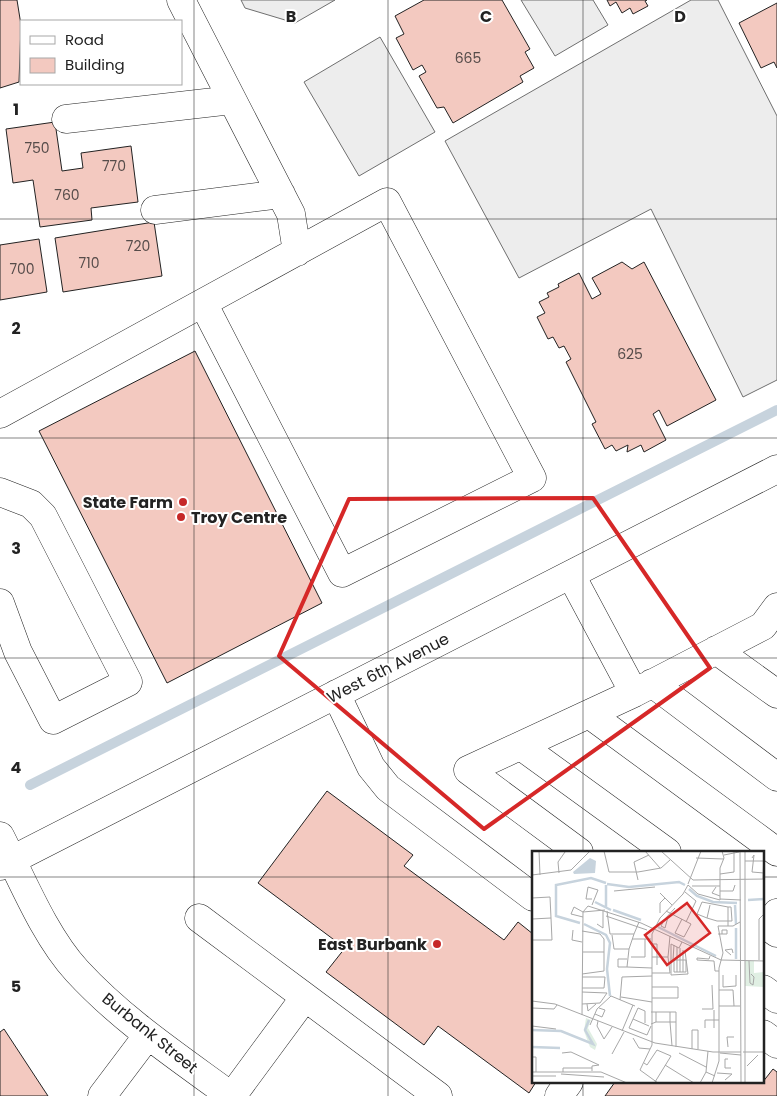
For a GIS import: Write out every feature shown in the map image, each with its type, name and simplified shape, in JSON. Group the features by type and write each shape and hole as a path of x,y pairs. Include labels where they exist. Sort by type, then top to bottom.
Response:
{"street":[{"path":"181,0 188,28 232,100 291,214 297,252"},
{"path":"66,119 232,100"},
{"path":"155,210 281,194"},
{"path":"0,414 387,202 532,478 342,574 203,303"},
{"name":"West 6th Avenue","path":"6,863 777,469"},
{"path":"0,492 32,504 43,516 128,682 53,720 18,652 0,603"},
{"path":"571,575 643,688 777,777"},
{"path":"578,851 468,770 643,688 772,623"},
{"path":"716,650 777,694"},
{"path":"336,694 371,767 388,788 532,896"},
{"path":"589,714 777,852"},
{"path":"521,746 666,851"},
{"name":"Burbank Street","path":"0,836 6,863 36,906 72,964 125,1017 232,1096"},
{"path":"199,918 438,1096"},
{"path":"764,990 777,999"},
{"path":"232,1096 305,997"},
{"path":"102,1096 148,1034"},
{"path":"764,1035 777,1044"},
{"path":"559,1096 568,1084"}],"highlighted area":[{"path":"593,498 710,668 484,829 279,656 349,499"}],"shaded area":[{"path":"241,0 335,0 295,23 245,8"},
{"path":"521,0 593,0 608,25 555,56"},
{"path":"691,0 718,0 777,116 777,380 743,397 651,209 519,278 445,141"},
{"path":"380,37 435,132 359,176 304,82"}],"building":[{"path":"0,0 17,0 20,20 19,82 0,88"},
{"path":"424,0 502,0 530,49 525,52 534,68 520,76 523,82 453,123 444,107 437,108 419,76 426,72 422,65 413,70 396,38 404,34 395,16"},
{"path":"607,0 647,0 645,1 648,6 633,14 630,8 622,13 616,2 610,6"},
{"path":"777,3 777,68 774,62 761,68 739,23"},
{"path":"55,122 62,171 83,168 81,153 131,146 138,202 91,208 92,220 40,227 33,180 13,183 6,129"},
{"path":"154,222 162,276 63,292 55,238"},
{"path":"39,239 47,292 0,300 0,245"},
{"path":"622,262 632,269 644,262 716,400 667,426 659,410 653,414 666,440 644,452 641,445 627,452 628,445 616,451 612,445 605,449 592,424 596,422 566,362 571,359 564,346 559,348 553,337 548,339 537,317 545,313 539,302 549,297 547,293 559,287 558,284 579,273 592,299 601,294 592,278"},
{"name":"Troy Centre","path":"195,351 322,603 167,683 39,431"},
{"name":"East Burbank","path":"327,791 413,855 404,866 504,940 518,922 532,933 532,1084 535,1084 529,1093 438,1026 424,1045 326,972 345,948 258,883"},
{"path":"4,1029 48,1096 0,1096 0,1032"},
{"path":"773,1069 777,1072 777,1096 605,1096 614,1084 764,1084 764,1080"}],"waterway":[{"path":"30,785 777,410"}],"place":[{"name":"State Farm","path":"183,502"},
{"name":"Troy Centre","path":"181,517"},
{"name":"East Burbank","path":"437,944"}]}
